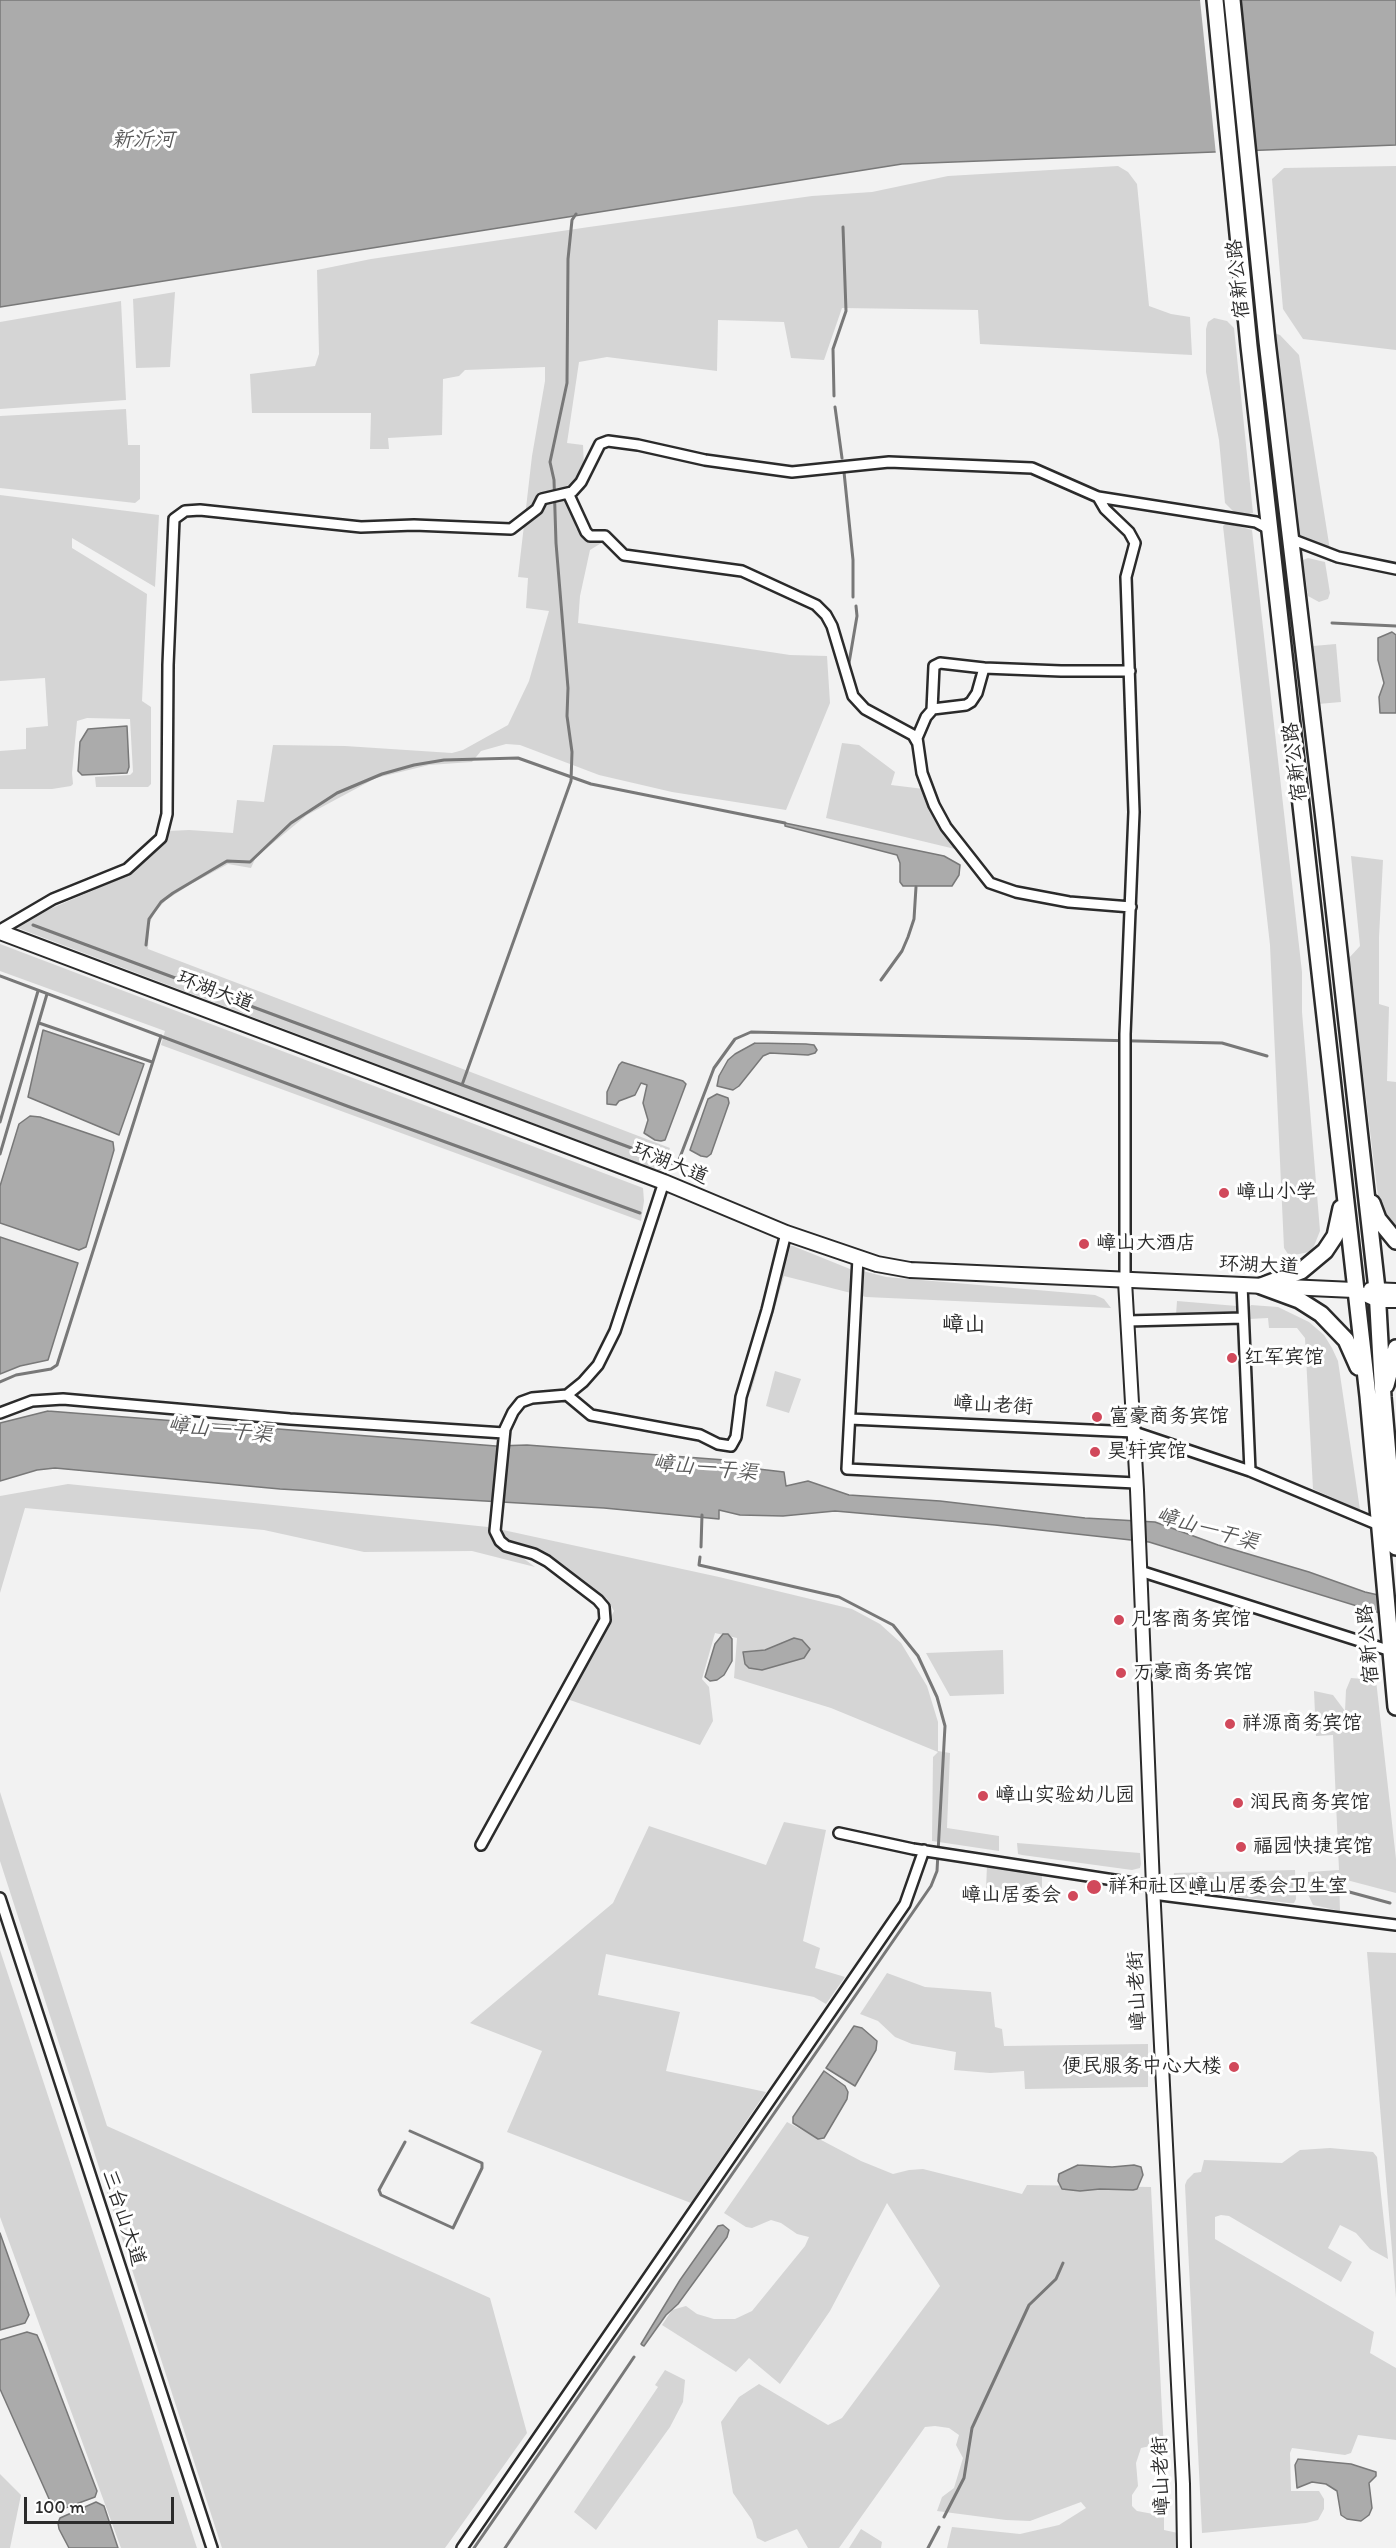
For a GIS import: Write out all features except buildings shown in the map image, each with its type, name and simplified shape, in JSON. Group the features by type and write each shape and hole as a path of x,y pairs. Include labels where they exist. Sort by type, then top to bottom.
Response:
{"highway":[{"name":"宿新公路","path":"1215,0 1249,346 1301,821 1324,819 1267,340 1232,0"},
{"path":"1324,819 1378,1295 1375,1396 1379,1526 1393,1540"},
{"path":"1301,821 1354,1290 1375,1396 1393,1540"},
{"path":"1261,1286 1301,1271 1325,1251 1335,1236 1339,1221 1343,1181"},
{"path":"1365,1181 1378,1219 1396,1240"},
{"path":"1261,1286 1311,1307 1332,1324 1346,1340 1375,1396"},
{"path":"1375,1396 1396,1348"},
{"name":"宿新公路","path":"1393,1540 1384,1576 1396,1707"}],"main road":[{"name":"环湖大道","path":"0,931 664,1182 786,1233 858,1258 910,1270 1354,1290"}],"street":[{"path":"0,931 53,899 127,869 161,838 167,814 168,665 174,519 185,511 200,510 361,527 414,525 511,529 537,509 542,499 572,492 581,482 600,444 608,441 733,465 792,471 889,462 1032,468 1098,496 1256,522 1269,529"},
{"path":"568,493 585,532 590,536 605,536 624,555 742,571 816,606 826,615 832,626 853,696 865,709 913,735 917,742"},
{"path":"1098,496 1105,509 1128,532 1135,543 1126,577 1134,812 1125,1034 1125,1281"},
{"path":"1291,539 1338,557 1396,569"},
{"path":"1130,671 984,668 940,663 934,666 932,710 921,727 917,742 922,773 942,820 990,883 1016,892 1069,902 1131,907"},
{"path":"932,710 966,705 971,702 977,693 984,668"},
{"path":"481,1845 605,1620 604,1607 598,1600 547,1561 534,1554 506,1546 500,1541 495,1531 503,1436 513,1412 521,1402 532,1398 567,1395 583,1383 598,1365 608,1349 664,1182"},
{"path":"567,1395 591,1415 700,1435 718,1444 730,1446 736,1437 741,1397 767,1310 786,1233"},
{"path":"858,1258 847,1469 1137,1487"},
{"name":"嶂山老街","path":"1125,1281 1137,1487 1153,1890 1183,2484 1184,2548"},
{"path":"1242,1284 1250,1471"},
{"path":"1354,1290 1396,1301"},
{"path":"1378,1295 1396,1290"},
{"path":"1127,1321 1243,1318"},
{"path":"0,1413 32,1401 63,1399 503,1436"},
{"name":"嶂山老街","path":"850,1419 1134,1432 1250,1471 1379,1526"},
{"path":"1140,1566 1391,1651"},
{"path":"839,1833 1153,1890 1396,1925"},
{"path":"462,2548 905,1904 934,1851"},
{"name":"三台山大道","path":"0,1898 212,2548"}],"shaded area":[{"path":"1118,166 1128,172 1137,184 1149,306 1171,314 1190,317 1192,355 980,344 978,310 842,308 824,360 791,358 784,322 718,320 717,371 607,357 579,362 567,443 583,445 585,489 569,502 576,528 583,536 603,542 590,550 580,596 578,623 790,655 827,656 830,703 786,810 672,792 599,775 520,745 506,744 481,751 472,762 429,765 376,778 307,815 256,857 251,868 228,864 166,900 155,912 149,924 148,949 670,1148 662,1169 659,1171 15,927 43,912 124,877 165,841 168,831 233,833 237,800 264,802 273,745 345,746 452,753 463,750 508,725 529,681 549,611 526,608 528,578 518,577 545,367 465,370 459,376 443,379 442,435 388,438 389,449 370,449 371,413 252,413 250,374 315,366 319,354 317,270 371,259 589,227 812,196 872,192 948,176"},
{"path":"1396,166 1396,350 1303,339 1283,309 1272,179 1284,168"},
{"path":"175,292 170,367 136,368 133,299"},
{"path":"121,301 126,400 0,409 0,322"},
{"path":"1214,318 1227,321 1234,328 1253,513 1244,515 1237,515 1225,503 1219,440 1206,372 1206,329 1208,322"},
{"path":"1274,333 1280,335 1299,355 1330,550 1297,537"},
{"path":"126,409 128,445 140,445 140,499 135,503 0,488 0,416"},
{"path":"0,495 159,515 155,587 72,538 72,548 147,594 142,701 151,707 151,784 148,787 96,787 95,777 130,775 133,772 130,719 87,718 77,721 73,784 71,786 52,789 0,789 0,751 26,749 26,728 48,726 45,678 0,681"},
{"path":"1226,523 1252,530 1302,972 1302,1012 1320,1231 1309,1252 1294,1255 1288,1254 1284,1248 1270,945 1223,526"},
{"path":"1308,558 1325,562 1330,593 1328,599 1319,602 1308,596 1303,560"},
{"path":"1336,644 1341,702 1318,704 1313,646"},
{"path":"842,743 859,745 895,772 891,785 924,789 938,824 955,849 826,818"},
{"path":"1351,856 1383,860 1379,937 1379,1004 1389,1007 1387,1081 1396,1082 1396,1230 1381,1209 1378,1197 1349,958 1360,946"},
{"path":"0,944 643,1188 641,1221 161,1045 165,1031 0,971"},
{"path":"788,1246 850,1269 852,1273 851,1293 784,1276 751,1392 746,1390"},
{"path":"863,1271 886,1277 1095,1295 1104,1299 1111,1308 866,1297 862,1296"},
{"path":"1177,1301 1237,1306 1237,1314 1176,1315"},
{"path":"1251,1305 1278,1307 1309,1322 1324,1335 1332,1348 1338,1361 1360,1510 1313,1489 1305,1338 1297,1328 1269,1328 1268,1318 1249,1319"},
{"path":"775,1371 801,1379 789,1413 766,1406"},
{"path":"68,1484 488,1527 497,1545 507,1553 523,1558 535,1567 472,1551 364,1552 264,1530 25,1508 0,1593 0,1496"},
{"path":"503,1530 719,1577 852,1609 880,1624 901,1643 927,1686 938,1722 938,1751 950,1753 947,1828 999,1836 999,1851 932,1841 933,1757 938,1752 831,1708 734,1678 737,1638 715,1633 702,1679 709,1687 713,1721 700,1745 567,1699 614,1611 607,1599 557,1561 545,1553 511,1541 505,1537"},
{"path":"1003,1650 1004,1694 950,1696 926,1653"},
{"path":"1351,1678 1376,1680 1396,1859 1396,1893 1339,1878 1340,1911 1313,1905 1308,1894 1308,1872 1339,1870 1333,1735 1316,1736 1314,1691 1333,1695 1345,1711 1346,1690"},
{"path":"0,1792 107,2126 490,2298 527,2433 445,2548 222,2548 0,1861"},
{"path":"784,1822 826,1830 803,1941 820,1948 815,1968 845,1977 826,2004 814,1997 606,1954 598,1995 680,2012 666,2071 766,2092 691,2203 507,2132 542,2051 470,2023 613,1903 649,1826 766,1865"},
{"path":"1017,1843 1140,1853 1141,1864 1140,1868 1132,1870 1022,1855 1018,1854"},
{"path":"987,1865 1042,1873 1042,1888 986,1889"},
{"path":"1295,1870 1296,1899 1294,1903 1175,1890 1173,1887 1174,1873"},
{"path":"0,1950 197,2548 121,2548 0,2217"},
{"path":"1367,1952 1396,1953 1396,2298"},
{"path":"887,1973 925,1987 991,1992 995,2027 1002,2029 1004,2046 1148,2044 1148,2087 1025,2089 1024,2071 990,2073 954,2070 956,2052 912,2044 895,2037 878,2021 860,2014"},
{"path":"787,2122 861,2161 893,2174 923,2169 1022,2194 1027,2185 1151,2187 1164,2452 1155,2445 1141,2448 1136,2463 1138,2486 1132,2495 1132,2506 1137,2511 1164,2516 1164,2530 1178,2533 1178,2548 947,2548 952,2527 1020,2534 1059,2525 1086,2508 1081,2502 1030,2521 937,2511 942,2497 954,2488 963,2458 956,2445 959,2435 949,2428 935,2426 925,2427 839,2548 808,2548 797,2529 765,2542 757,2538 752,2520 733,2493 721,2422 739,2397 759,2384 828,2425 842,2418 940,2286 887,2203 830,2311 780,2384 749,2358 736,2372 662,2325 672,2310 686,2306 697,2314 714,2319 735,2319 752,2311 805,2246 809,2237 797,2234 781,2223 771,2220 752,2228 746,2227 724,2213"},
{"path":"1330,2148 1373,2152 1377,2157 1388,2259 1370,2249 1356,2233 1340,2225 1328,2248 1352,2262 1341,2282 1229,2216 1215,2217 1215,2239 1374,2332 1370,2353 1396,2368 1396,2440 1358,2435 1351,2453 1345,2455 1292,2448 1290,2453 1291,2491 1319,2491 1324,2499 1324,2509 1318,2520 1202,2533 1185,2185 1194,2173 1201,2172 1204,2160 1282,2163 1300,2150"},
{"path":"665,2370 685,2380 683,2402 670,2427 596,2530 574,2512 658,2387 655,2385"},
{"path":"0,2474 21,2495 10,2548 0,2548"},
{"path":"861,2529 882,2542 881,2548 849,2548"}],"water":[{"name":"新沂河","path":"0,0 1396,0 1396,145 902,164 0,307"},
{"path":"1392,632 1396,635 1396,713 1380,713 1379,697 1384,683 1378,660 1378,638"},
{"path":"127,726 129,767 127,773 82,775 78,771 80,742 88,729"},
{"path":"785,823 944,856 960,865 959,875 952,886 903,886 900,882 900,863 897,855 785,826"},
{"path":"43,1030 144,1064 119,1135 28,1097"},
{"path":"755,1043 806,1044 814,1045 817,1050 808,1055 770,1053 763,1056 739,1086 733,1090 717,1086 719,1076 728,1060"},
{"path":"622,1062 683,1081 686,1084 665,1140 655,1140 644,1133 648,1120 643,1103 647,1085 641,1083 635,1095 619,1101 616,1105 607,1104 607,1092"},
{"path":"717,1094 728,1098 729,1103 711,1154 707,1157 701,1156 690,1150 708,1099"},
{"path":"30,1116 40,1117 113,1142 114,1150 86,1247 79,1250 0,1223 0,1186 19,1124"},
{"path":"0,1237 78,1263 48,1360 20,1366 0,1374"},
{"name":"嶂山一干渠","path":"48,1411 496,1446 527,1445 725,1460 724,1465 784,1472 786,1486 808,1481 849,1495 940,1501 1085,1518 1155,1522 1218,1545 1309,1572 1365,1592 1396,1599 1396,1618 1149,1542 995,1525 835,1511 783,1516 740,1515 719,1510 719,1519 604,1508 280,1489 55,1468 37,1470 0,1481 0,1423"},
{"path":"723,1634 728,1634 732,1639 732,1661 724,1675 717,1680 710,1681 705,1677 715,1644"},
{"path":"794,1638 802,1640 810,1649 804,1658 762,1670 749,1668 745,1664 743,1652 765,1650"},
{"path":"854,2026 862,2028 877,2041 876,2050 855,2086 826,2068"},
{"path":"824,2071 845,2086 848,2092 847,2099 824,2138 818,2139 793,2123 793,2117"},
{"path":"1078,2165 1112,2167 1134,2165 1141,2167 1143,2175 1137,2189 1133,2190 1062,2189 1058,2181 1059,2174"},
{"path":"723,2225 729,2230 727,2237 678,2304 666,2315 644,2346 642,2345 680,2280 718,2226"},
{"path":"0,2233 29,2315 25,2323 0,2330"},
{"path":"27,2332 37,2335 41,2344 97,2491 95,2497 60,2510 50,2501 0,2389 0,2340"},
{"path":"1298,2459 1351,2464 1376,2472 1376,2476 1369,2483 1372,2508 1369,2515 1361,2521 1347,2519 1341,2515 1337,2491 1326,2484 1312,2482 1297,2488 1295,2465"},
{"path":"96,2502 104,2506 118,2548 69,2548 59,2529 60,2518"}],"pier":[{"path":"1200,0 1238,0 1254,154 1216,155"}],"waterway":[{"path":"462,1085 571,781 572,752 567,716 568,688 556,543 554,480 550,462 567,383 568,259 572,220 576,214"},
{"path":"834,396 833,349 846,311 843,227"},
{"path":"835,407 842,458"},
{"path":"844,472 853,560 853,597"},
{"path":"849,663 857,616 856,606"},
{"path":"1332,623 1396,626"},
{"path":"146,945 149,919 161,902 173,893 227,861 250,862 291,823 337,793 382,774 414,765 444,760 518,758 591,784 785,823"},
{"path":"881,980 902,951 908,937 914,919 916,887"},
{"path":"33,925 677,1165 714,1068 735,1039 751,1032 1222,1043 1267,1056"},
{"path":"0,976 640,1213"},
{"path":"0,1122 38,991"},
{"path":"0,1154 47,994"},
{"path":"39,1023 152,1062"},
{"path":"0,1382 16,1375 51,1369 57,1365 161,1036"},
{"path":"701,1547 702,1515"},
{"path":"474,2548 931,1886 937,1871 945,1726 937,1697 918,1656 893,1625 839,1597 699,1565 700,1557"},
{"path":"1342,1890 1390,1903"},
{"path":"405,2142 379,2190 381,2195 453,2228 482,2168 482,2163 410,2131"},
{"path":"944,2517 964,2478 972,2428 1029,2305 1056,2279 1063,2263"},
{"path":"505,2548 634,2357"},
{"path":"928,2548 939,2527"}],"place":[{"name":"嶂山小学","path":"1224,1193"},
{"name":"嶂山大酒店","path":"1084,1244"},
{"name":"红军宾馆","path":"1232,1358"},
{"name":"富豪商务宾馆","path":"1097,1417"},
{"name":"昊轩宾馆","path":"1095,1452"},
{"name":"凡客商务宾馆","path":"1119,1620"},
{"name":"万豪商务宾馆","path":"1121,1673"},
{"name":"祥源商务宾馆","path":"1230,1724"},
{"name":"嶂山实验幼儿园","path":"983,1796"},
{"name":"润民商务宾馆","path":"1238,1803"},
{"name":"福园快捷宾馆","path":"1241,1847"},
{"name":"祥和社区嶂山居委会卫生室","path":"1094,1887"},
{"name":"嶂山居委会","path":"1073,1896"},
{"name":"便民服务中心大楼","path":"1234,2067"}],"district":[{"name":"嶂山","path":"964,1325"}]}
